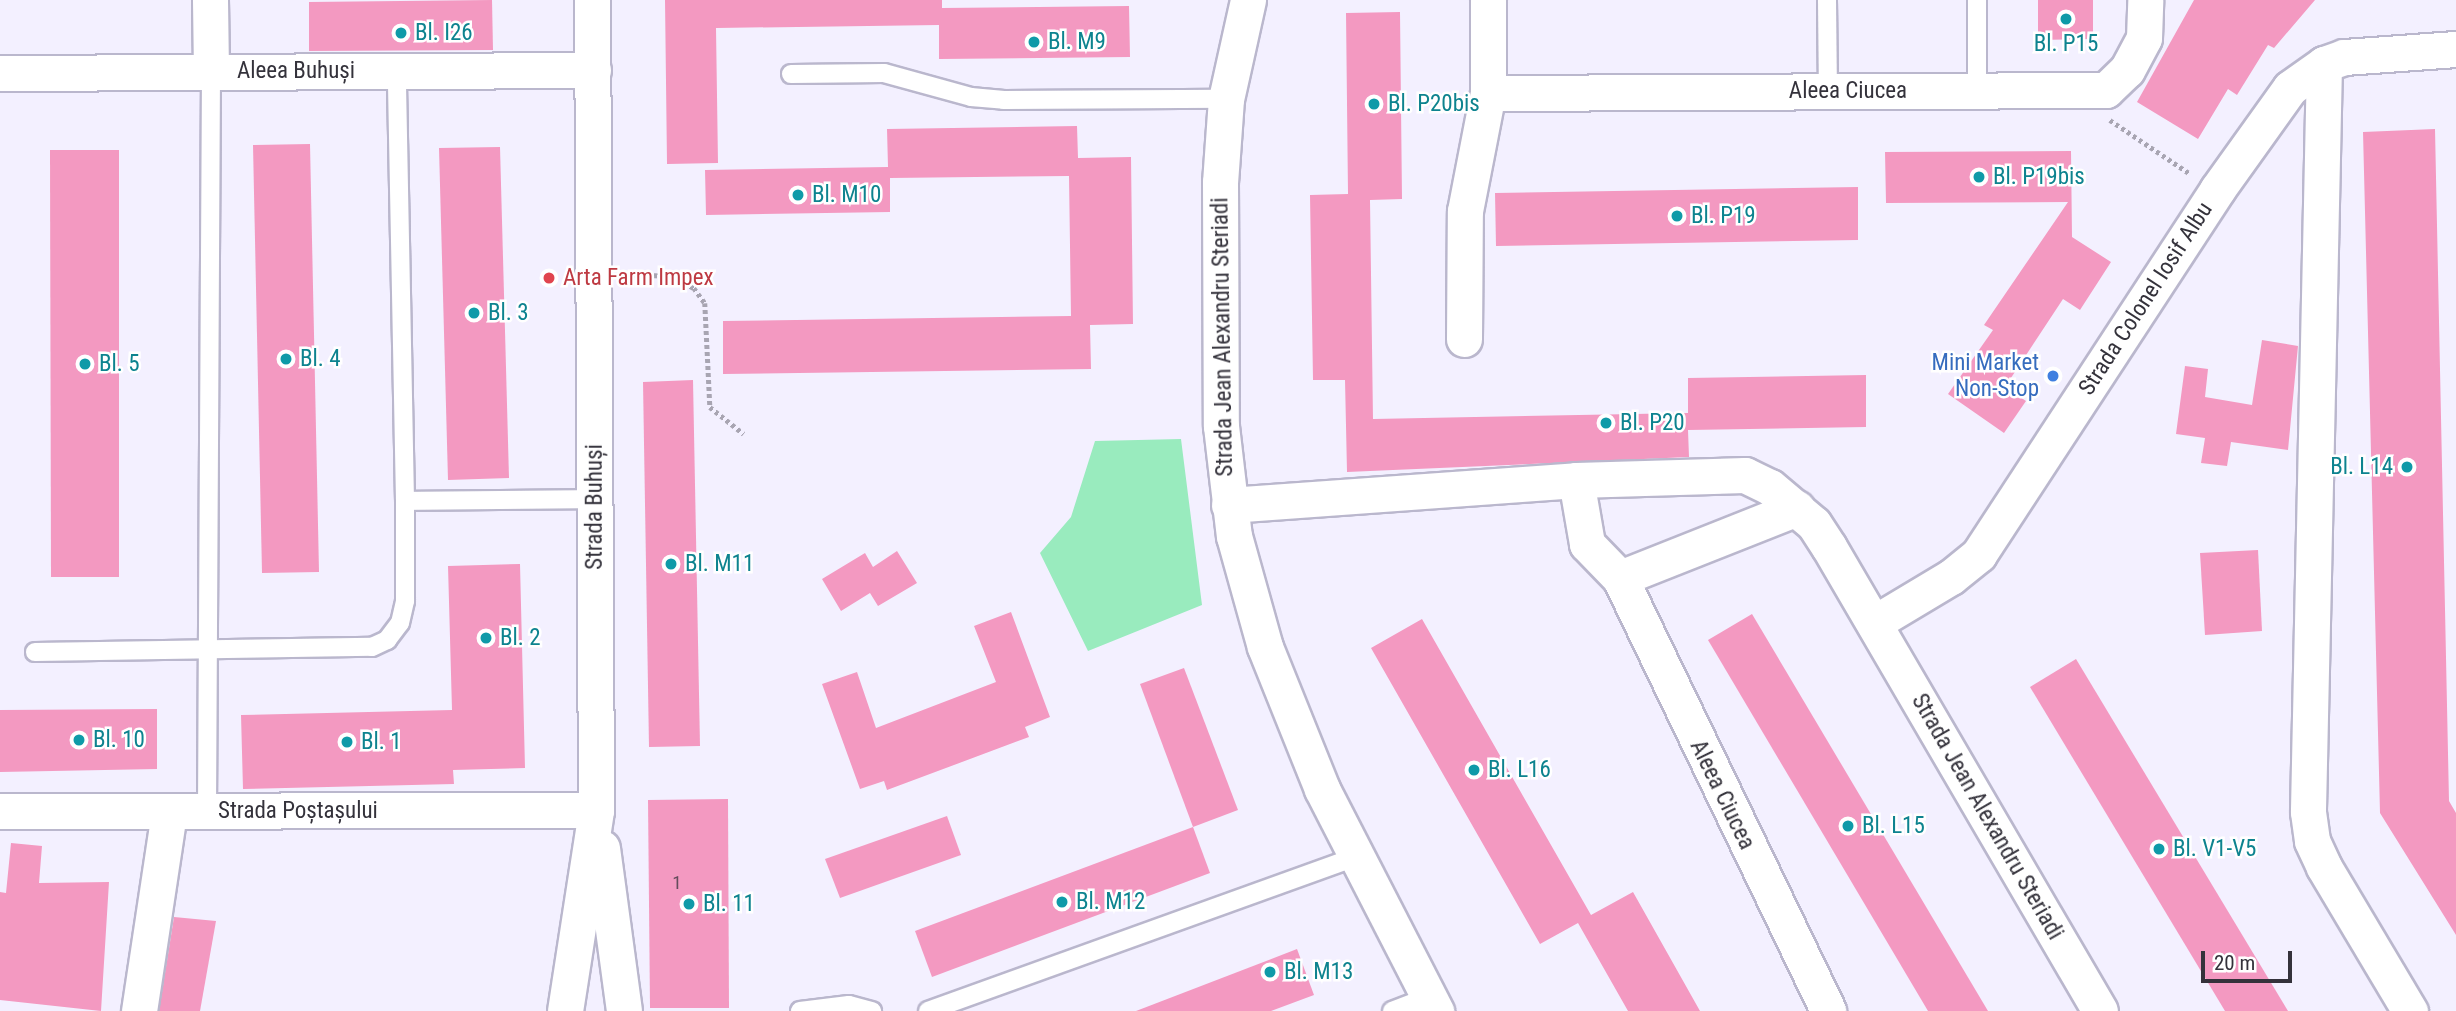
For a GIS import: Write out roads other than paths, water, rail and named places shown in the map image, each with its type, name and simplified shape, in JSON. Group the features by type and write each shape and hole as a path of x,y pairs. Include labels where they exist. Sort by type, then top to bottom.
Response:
{"street":[{"path":"210,0 211,72"},
{"name":"Strada Buhuși","path":"565,1011 596,810 592,0"},
{"name":"Strada Jean Alexandru Steriadi","path":"1248,0 1226,99 1218,291 1221,426 1229,505 1265,648 1353,858 1432,1004"},
{"path":"1464,339 1465,211 1488,93 1488,0"},
{"name":"Aleea Ciucea","path":"1488,93 2106,90 2127,70 2144,38 2145,0"},
{"name":"Strada Colonel Iosif Albu","path":"1874,623 1951,577 1979,554 2217,190 2290,88 2324,64 2356,55 2456,49"},
{"path":"2324,64 2308,813 2312,841 2325,867 2410,1011"},
{"name":"Aleea Buhuși","path":"0,73 593,70"},
{"path":"1229,505 1576,480 1745,475 1797,508 1814,524 1874,623"},
{"name":"Aleea Ciucea","path":"1576,480 1587,544 1620,578 1828,1011"},
{"path":"1620,578 1797,508"},
{"name":"Strada Jean Alexandru Steriadi","path":"1874,623 2100,1011"},
{"path":"596,810 624,1011"},
{"name":"Strada Poștașului","path":"0,811 596,810"},
{"path":"139,1011 169,812"}],"lane":[{"path":"1827,0 1828,91"},
{"path":"1977,0 1977,90"},
{"path":"35,652 372,647 387,640 400,624 405,601 405,501 397,71"},
{"path":"207,811 211,72"},
{"path":"791,74 884,73 971,97 1004,100 1226,99"},
{"path":"405,501 595,499"},
{"path":"928,1011 1353,858"},
{"path":"1392,1011 1432,1004"},
{"path":"800,1011 849,1005 872,1011"}],"place":[{"name":"Bl. P15","path":"2066,19"},
{"name":"Bl. I26","path":"401,33"},
{"name":"Bl. M9","path":"1034,42"},
{"name":"Bl. P20bis","path":"1374,104"},
{"name":"Bl. P19bis","path":"1979,177"},
{"name":"Bl. M10","path":"798,195"},
{"name":"Bl. P19","path":"1677,216"},
{"name":"Arta Farm Impex","path":"549,278"},
{"name":"Bl. 3","path":"474,313"},
{"name":"Bl. 4","path":"286,359"},
{"name":"Bl. 5","path":"85,364"},
{"name":"Mini Market Non-Stop","path":"2053,376"},
{"name":"Bl. P20","path":"1606,423"},
{"name":"Bl. L14","path":"2407,467"},
{"name":"Bl. M11","path":"671,564"},
{"name":"Bl. 2","path":"486,638"},
{"name":"Bl. 10","path":"79,740"},
{"name":"Bl. 1","path":"347,742"},
{"name":"Bl. L16","path":"1474,770"},
{"name":"Bl. L15","path":"1848,826"},
{"name":"Bl. V1-V5","path":"2159,849"},
{"name":"Bl. M12","path":"1062,902"},
{"name":"Bl. 11","path":"689,904"},
{"name":"Bl. M13","path":"1270,972"}]}
